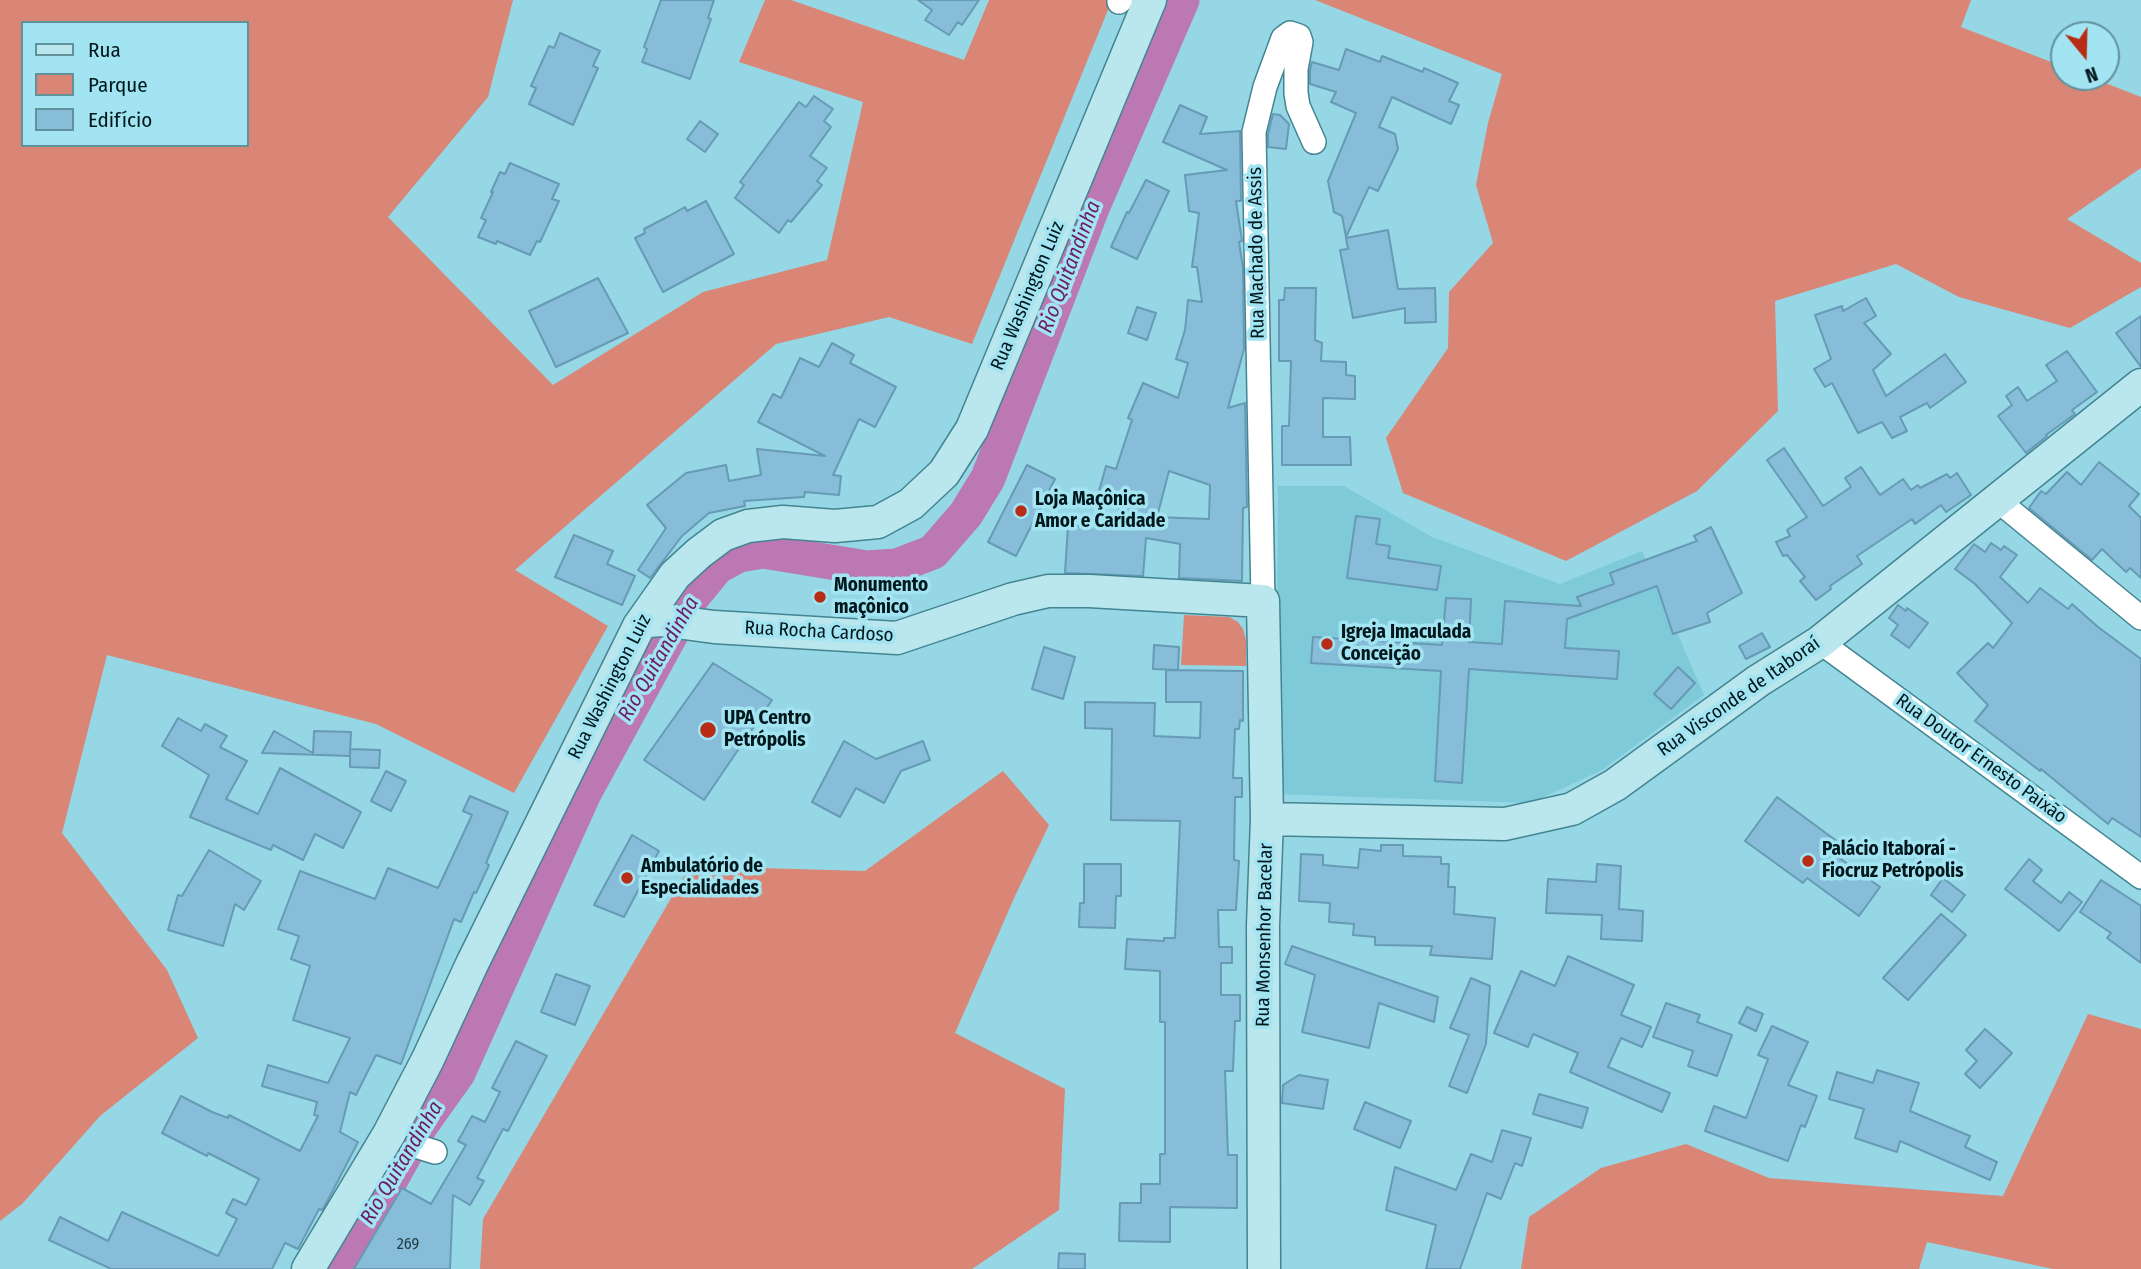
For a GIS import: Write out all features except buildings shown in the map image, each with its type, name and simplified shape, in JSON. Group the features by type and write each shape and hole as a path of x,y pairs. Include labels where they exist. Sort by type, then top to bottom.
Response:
{"main road":[{"name":"Rua Washington Luiz","path":"308,1269 410,1142 429,1059 472,964 675,575 723,535 748,526 783,522 835,526 878,522 911,505 944,473 972,429 1150,0"},
{"name":"Rua Visconde de Itaboraí","path":"1267,819 1505,824 1572,809 1615,785 1758,681 1820,642 2141,385"},
{"name":"Rua Rocha Cardoso","path":"653,614 701,626 897,638 1013,598 1048,591 1263,601"},
{"name":"Rua Monsenhor Bacelar","path":"1263,601 1267,819 1263,925 1264,1269"}],"street":[{"name":"Rua Machado de Assis","path":"1263,601 1254,132 1265,88 1283,38 1290,33 1299,36 1301,42 1296,69 1296,93 1298,106 1314,142"},
{"path":"1996,499 2141,618"},
{"name":"Rua Doutor Ernesto Paixão","path":"1820,642 2141,877"}],"shaded area":[{"path":"1278,486 1344,486 1432,537 1560,584 1642,551 1704,695 1602,770 1531,803 1276,794"}],"green space":[{"path":"0,0 513,0 488,97 388,217 553,385 703,292 827,260 863,102 739,62 765,0 791,0 964,60 989,0 1112,0 972,344 889,317 776,344 515,570 608,626 514,793 376,724 107,655 62,833 167,970 198,1038 100,1116 22,1204 0,1221"},
{"path":"1315,0 1971,0 1961,27 2050,62 2050,91 2120,91 2120,89 2141,97 2141,168 2067,219 2141,263 2141,287 2070,328 1959,297 1896,264 1775,301 1778,411 1697,491 1566,561 1403,493 1386,438 1448,348 1449,292 1493,243 1476,185 1488,123 1502,74"},
{"path":"1184,615 1229,617 1238,622 1246,640 1246,666 1181,665"},
{"path":"1003,771 1049,825 955,1033 1065,1089 1059,1210 972,1269 480,1269 483,1219 690,866 865,871"},
{"path":"2088,1014 2141,1029 2141,1269 2053,1269 1927,1242 1919,1269 1521,1269 1529,1217 1601,1168 1686,1144 1769,1178 2003,1196"}],"waterway":[{"name":"Rio Quitandinha","path":"341,1269 421,1125 458,1073 584,793 689,601 717,567 739,555 763,551 867,568 897,566 933,552 966,514 988,478 1092,208 1182,0"}],"place":[{"name":"Loja Maçônica Amor e Caridade","path":"1021,511"},
{"name":"Monumento maçônico","path":"820,597"},
{"name":"Igreja Imaculada Conceição","path":"1327,644"},
{"name":"UPA Centro Petrópolis","path":"708,730"},
{"name":"Palácio Itaboraí - Fiocruz Petrópolis","path":"1808,861"},
{"name":"Ambulatório de Especialidades","path":"627,878"}]}
